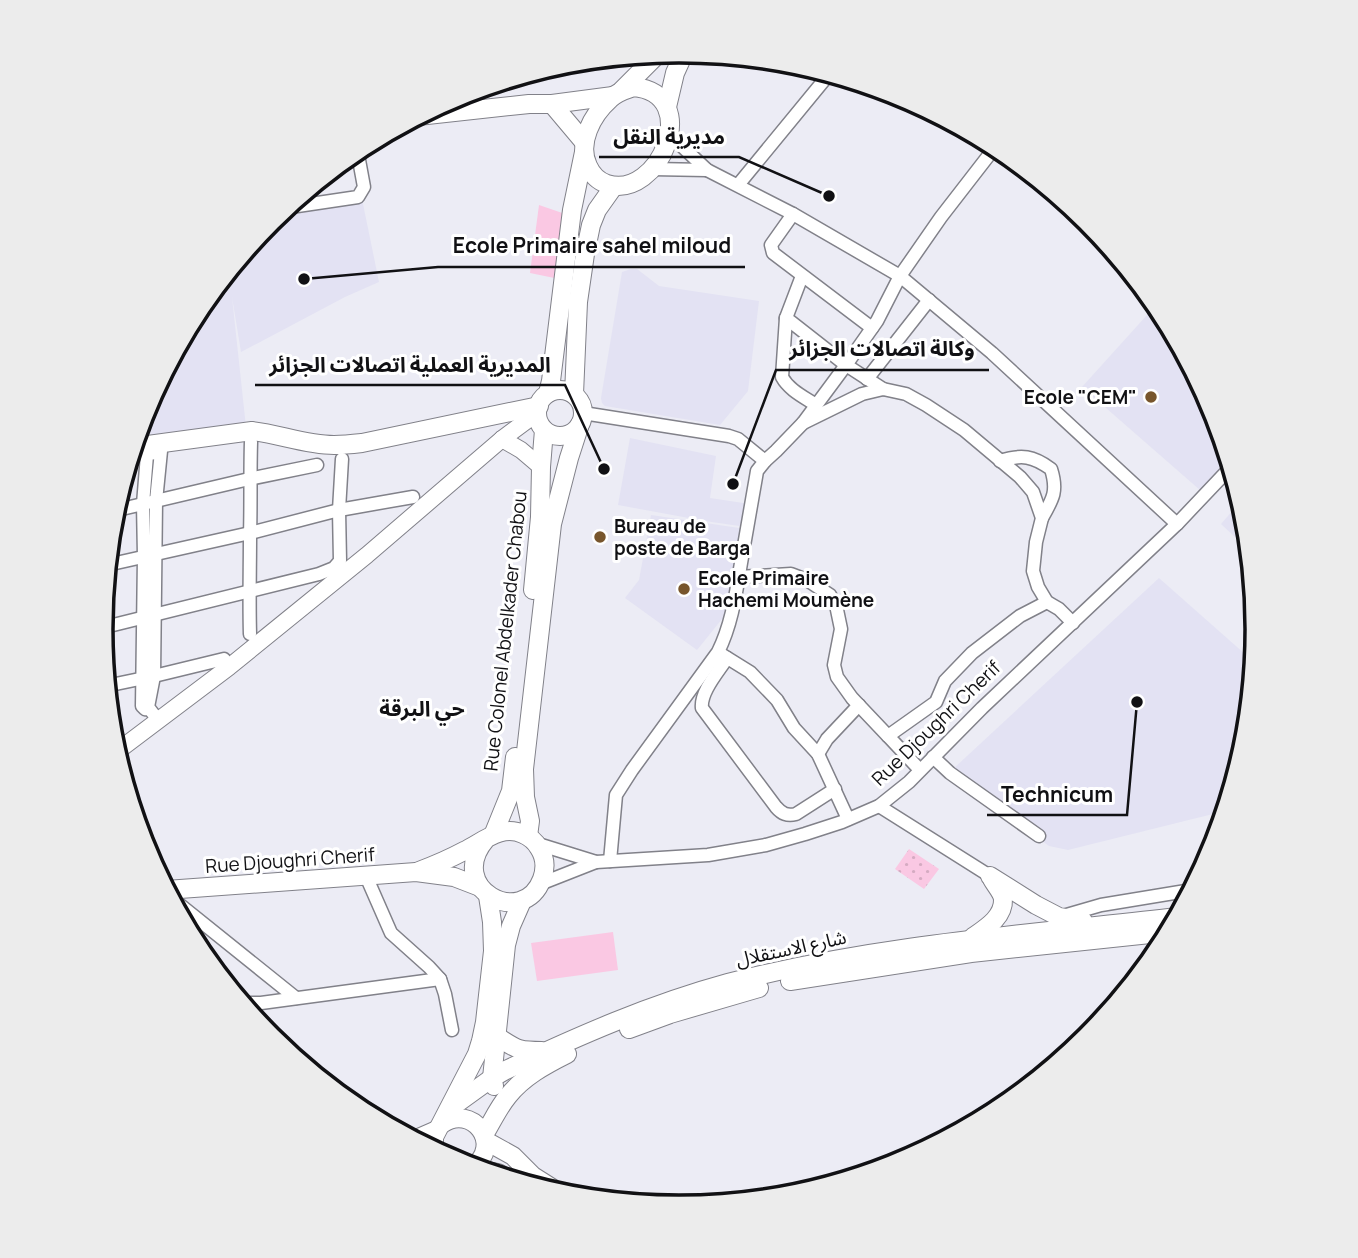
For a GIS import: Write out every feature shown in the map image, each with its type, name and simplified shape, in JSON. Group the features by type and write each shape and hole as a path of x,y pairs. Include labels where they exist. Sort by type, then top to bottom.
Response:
{"main road":[{"path":"667,107 680,63"},
{"path":"447,113 552,104 617,94 634,87 646,88 662,99 667,107 669,134 664,150 652,169 627,186 614,186 598,180 586,162 584,147 591,123 605,103 617,94 648,64"},
{"path":"552,104 584,147"},
{"name":"Rue Colonel Abdelkader Chabou","path":"490,836 511,791 540,517 542,411 551,382 572,210 584,147"},
{"path":"574,394 578,302 585,254 597,210 614,186"},
{"path":"561,390 574,394 581,403 582,419 573,432 564,436 553,435 542,411 561,390"},
{"path":"144,446 252,431 334,445 362,443 522,409 542,411"},
{"name":"Rue Colonel Abdelkader Chabou","path":"533,840 525,797 524,769 552,524 582,419"},
{"path":"416,872 506,830 517,831 533,840 543,854 545,864 540,884 522,901 506,945 492,1078 499,1108"},
{"path":"434,1139 477,1054 485,1022 493,951 492,922 484,891 475,877 473,867 479,847 490,836"},
{"path":"416,872 454,877 500,901 522,901"},
{"name":"Rue Djoughri Cherif","path":"177,889 416,872"},
{"path":"990,876 1059,917 1103,925"},
{"path":"970,939 989,926 1001,911 1003,897 990,876"},
{"name":"شارع الاستقلال","path":"441,1125 456,1104 492,1078 545,1051 666,1002 727,984 816,962 970,939 1165,918"},
{"name":"شارع الاستقلال","path":"481,1159 485,1138 499,1108 516,1087 548,1063 616,1033 670,1014 740,993 808,977 971,953 1156,933"},
{"path":"496,1036 519,1050 545,1051"},
{"path":"424,1134 458,1118 468,1119 477,1125 485,1138 513,1156 533,1176"}],"street":[{"path":"738,185 823,82"},
{"path":"472,102 473,110"},
{"path":"669,134 707,170 793,214 900,276 992,353 1177,524"},
{"path":"835,789 796,814 781,812 702,708 701,702 722,655 729,626 757,471 803,422 846,365 872,328 900,276 989,155"},
{"path":"304,205 358,197 364,187 359,162"},
{"path":"652,169 707,170"},
{"path":"793,214 771,245 773,253 872,328"},
{"path":"802,276 786,318 782,377 792,388 816,405"},
{"path":"867,379 929,300"},
{"path":"786,318 867,379 883,389 906,394 964,430 1020,477 1032,492 1042,518"},
{"path":"803,422 862,394 883,389"},
{"path":"125,745 229,667 367,555 502,439 542,411"},
{"path":"582,419 729,436 738,439 765,461"},
{"path":"502,439 521,450 541,467"},
{"path":"250,634 248,591 251,442"},
{"path":"149,555 160,452 147,455 143,504 149,555 148,707 158,720"},
{"path":"1000,461 1011,457 1034,458 1051,469 1055,489 1042,518 1033,571 1047,602 1073,623"},
{"path":"113,625 334,568 340,561 342,459"},
{"path":"126,508 317,465"},
{"name":"Rue Djoughri Cherif","path":"596,862 708,855 766,845 805,834 879,806 909,782 982,708 1177,524 1224,475"},
{"path":"117,563 339,510 413,497"},
{"path":"738,578 791,574 807,580 830,595 836,605 841,629 834,665 837,677 843,688 920,770"},
{"path":"888,736 936,702 945,681 972,653 1020,616 1047,602"},
{"path":"722,655 750,672 777,700 793,728 818,754 848,819"},
{"path":"610,861 616,795 632,770 722,655"},
{"path":"116,684 224,659"},
{"path":"818,754 827,739 859,705"},
{"path":"933,757 950,773 1039,836"},
{"path":"879,806 990,876"},
{"path":"533,840 596,862"},
{"path":"540,884 596,862"},
{"path":"366,876 391,933 440,979 452,1030"},
{"path":"1059,917 1101,905 1180,892"},
{"path":"189,912 296,998"},
{"path":"254,1003 440,979"}],"shaded area":[{"path":"362,199 379,282 241,352 232,297 246,427 145,440 171,379 208,315 253,256 294,215"},
{"path":"539,205 571,216 564,280 530,273"},
{"path":"637,269 659,286 759,301 748,391 720,425 605,406 602,403 622,272"},
{"name":"Ecole \"CEM\"","path":"1149,313 1187,379 1221,467 1200,490 1082,387"},
{"path":"630,438 716,456 710,498 750,504 746,527 618,505"},
{"path":"1232,511 1237,539 1221,524"},
{"name":"Ecole Primaire Hachemi Moumène","path":"651,515 746,529 731,613 722,619 697,650 625,598 639,580"},
{"path":"1159,578 1244,653 1234,739 1214,814 1068,850 1049,846 955,779 953,769"},
{"path":"909,849 939,869 924,889 895,869"},
{"path":"613,932 618,970 537,981 531,943"}],"place":[{"name":"مديرية النقل","path":"829,196"},
{"name":"Ecole Primaire sahel miloud","path":"304,279"},
{"name":"Ecole \"CEM\"","path":"1151,397"},
{"name":"المديرية العملية اتصالات الجزائر","path":"604,469"},
{"name":"وكالة اتصالات الجزائر","path":"733,484"},
{"name":"Bureau de poste de Barga","path":"600,537"},
{"name":"Ecole Primaire Hachemi Moumène","path":"684,589"},
{"name":"Technicum","path":"1137,702"}],"district":[{"name":"حي البرقة","path":"422,708"}]}
